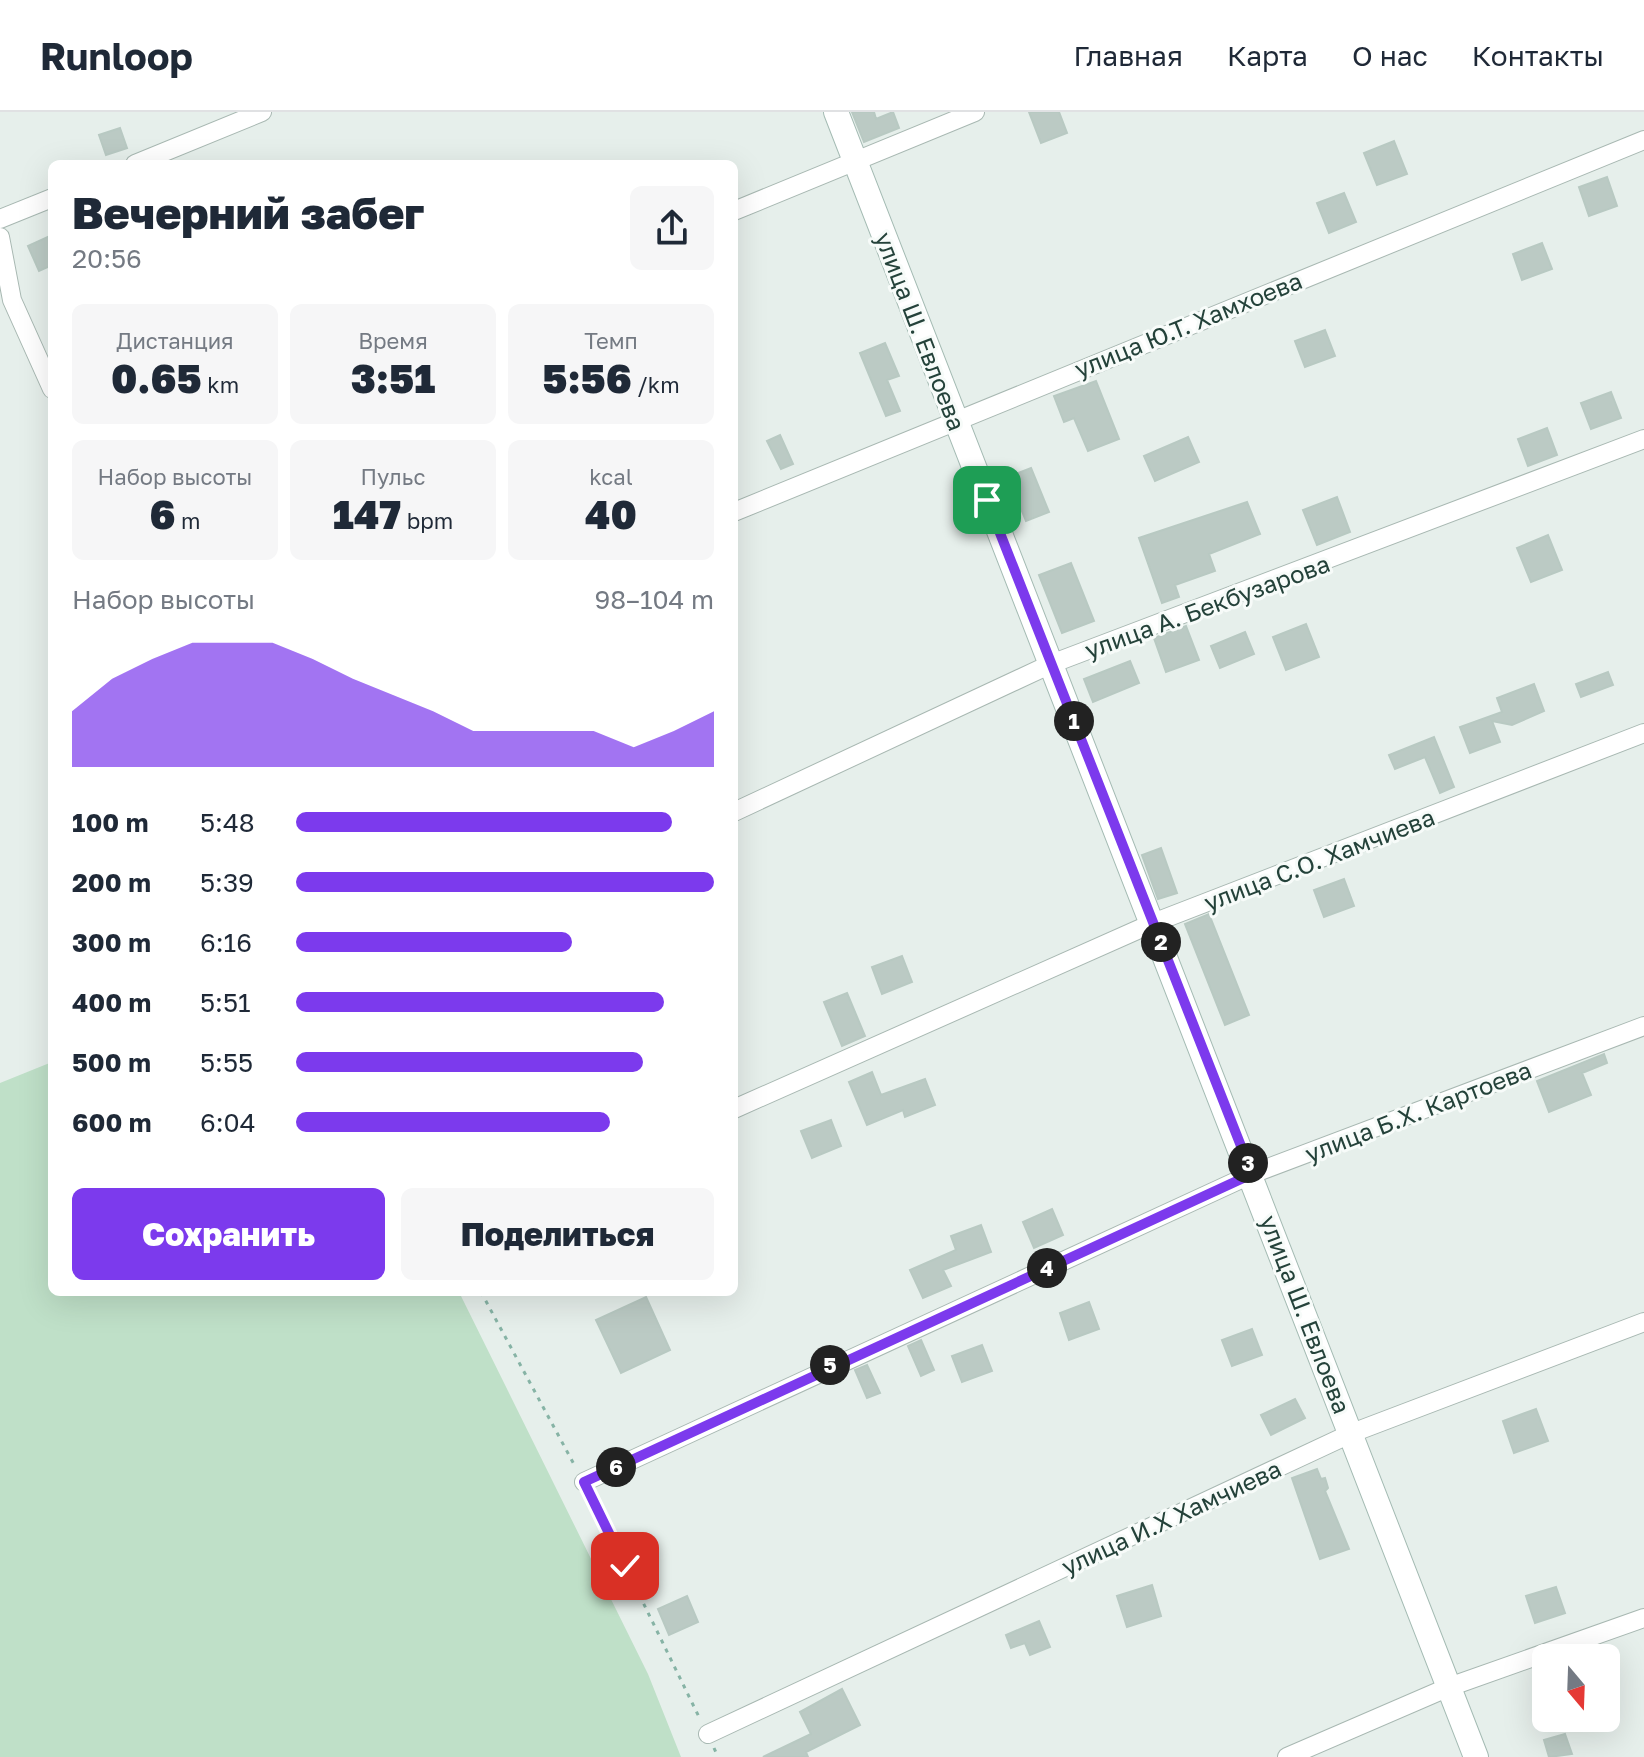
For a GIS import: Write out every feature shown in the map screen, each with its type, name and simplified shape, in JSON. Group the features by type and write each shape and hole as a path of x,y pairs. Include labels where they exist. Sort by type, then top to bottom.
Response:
{"street":[{"path":"145,160 262,112"},
{"name":"улица Ш. Евлоева","path":"836,112 1252,1174 1476,1757"},
{"path":"738,209 975,112"},
{"name":"улица Ю.Т. Хамхоева","path":"738,510 955,419 1644,140"},
{"path":"0,219 48,200"},
{"path":"0,237 12,300 48,380"},
{"name":"улица А. Бекбузарова","path":"738,810 1051,664 1644,439"},
{"name":"улица С.О. Хамчиева","path":"738,1107 1153,923 1644,733"},
{"name":"улица Б.Х. Картоева","path":"584,1482 1252,1174 1644,1026"},
{"name":"улица И.Х Хамчиева","path":"708,1734 1352,1433 1644,1322"},
{"path":"1287,1757 1449,1687 1644,1618"}],"path":[{"path":"483,1296 584,1482 718,1757"}],"green space":[{"path":"48,1064 48,1296 461,1296 648,1674 681,1757 0,1757 0,1083"}],"building":[{"path":"852,112 874,112 876,119 893,112 899,128 864,142"},
{"path":"1029,112 1059,112 1067,133 1041,143"},
{"path":"120,128 127,148 106,155 99,135"},
{"path":"1394,141 1407,174 1377,185 1364,153"},
{"path":"1607,177 1617,206 1589,216 1579,187"},
{"path":"1344,193 1356,222 1329,233 1317,203"},
{"path":"48,237 48,267 39,271 28,246"},
{"path":"1542,243 1552,269 1522,280 1513,254"},
{"path":"1325,330 1335,356 1305,367 1295,341"},
{"path":"885,343 899,376 887,380 900,411 886,416 860,353"},
{"path":"1096,381 1119,439 1088,451 1074,418 1064,422 1054,396"},
{"path":"1611,392 1621,418 1591,429 1581,403"},
{"path":"1547,428 1557,455 1528,466 1518,439"},
{"path":"780,435 793,464 781,469 767,441"},
{"path":"1188,437 1199,462 1155,481 1144,456"},
{"path":"1031,468 1049,512 1026,521 1008,477"},
{"path":"1337,497 1350,532 1317,545 1303,510"},
{"path":"1247,502 1260,534 1209,554 1215,571 1175,585 1179,597 1162,603 1139,538"},
{"path":"1548,535 1562,570 1531,582 1517,548"},
{"path":"1071,563 1094,621 1062,633 1039,575"},
{"path":"1306,624 1319,657 1286,670 1273,637"},
{"path":"1186,626 1199,660 1166,672 1154,638"},
{"path":"1245,632 1254,654 1220,668 1211,646"},
{"path":"1130,661 1139,683 1093,702 1084,679"},
{"path":"1608,672 1613,685 1581,697 1576,684"},
{"path":"1534,684 1544,711 1512,725 1492,721 1500,742 1470,753 1460,727 1502,712 1497,698"},
{"path":"1434,737 1454,787 1440,793 1425,757 1395,769 1389,755"},
{"path":"1161,848 1177,893 1158,899 1142,855"},
{"path":"1344,879 1354,906 1324,917 1314,890"},
{"path":"1209,914 1249,1015 1225,1025 1185,924"},
{"path":"902,956 912,982 882,994 872,967"},
{"path":"847,993 865,1036 842,1046 824,1002"},
{"path":"1604,1054 1607,1063 1582,1073 1591,1095 1549,1112 1537,1081"},
{"path":"872,1072 881,1095 925,1079 935,1105 905,1117 903,1110 867,1125 849,1082"},
{"path":"831,1120 841,1146 812,1158 801,1131"},
{"path":"1052,1209 1063,1235 1034,1248 1023,1222"},
{"path":"981,1225 991,1252 943,1270 951,1286 923,1298 910,1270 956,1250 951,1236"},
{"path":"646,1297 670,1350 621,1373 596,1320"},
{"path":"1089,1302 1099,1329 1069,1340 1060,1313"},
{"path":"1252,1329 1262,1355 1232,1366 1222,1340"},
{"path":"921,1340 934,1370 921,1376 908,1346"},
{"path":"982,1345 992,1371 962,1382 952,1356"},
{"path":"867,1365 880,1393 867,1398 855,1370"},
{"path":"1295,1399 1305,1418 1271,1435 1261,1415"},
{"path":"1536,1409 1548,1441 1514,1453 1503,1421"},
{"path":"1317,1469 1321,1479 1325,1478 1328,1488 1325,1491 1349,1549 1320,1559 1292,1478"},
{"path":"1152,1585 1161,1616 1127,1627 1117,1596"},
{"path":"1556,1587 1565,1613 1535,1623 1526,1596"},
{"path":"687,1596 698,1622 669,1635 658,1609"},
{"path":"1039,1621 1050,1647 1030,1655 1025,1643 1011,1648 1006,1635"},
{"path":"842,1689 860,1725 806,1752 808,1757 763,1757 811,1734 800,1712"},
{"path":"1565,1734 1572,1754 1549,1757 1544,1740"}],"route":[{"path":"625,1566 584,1482 853,1354 910,1331 1252,1174 987,500"}]}
